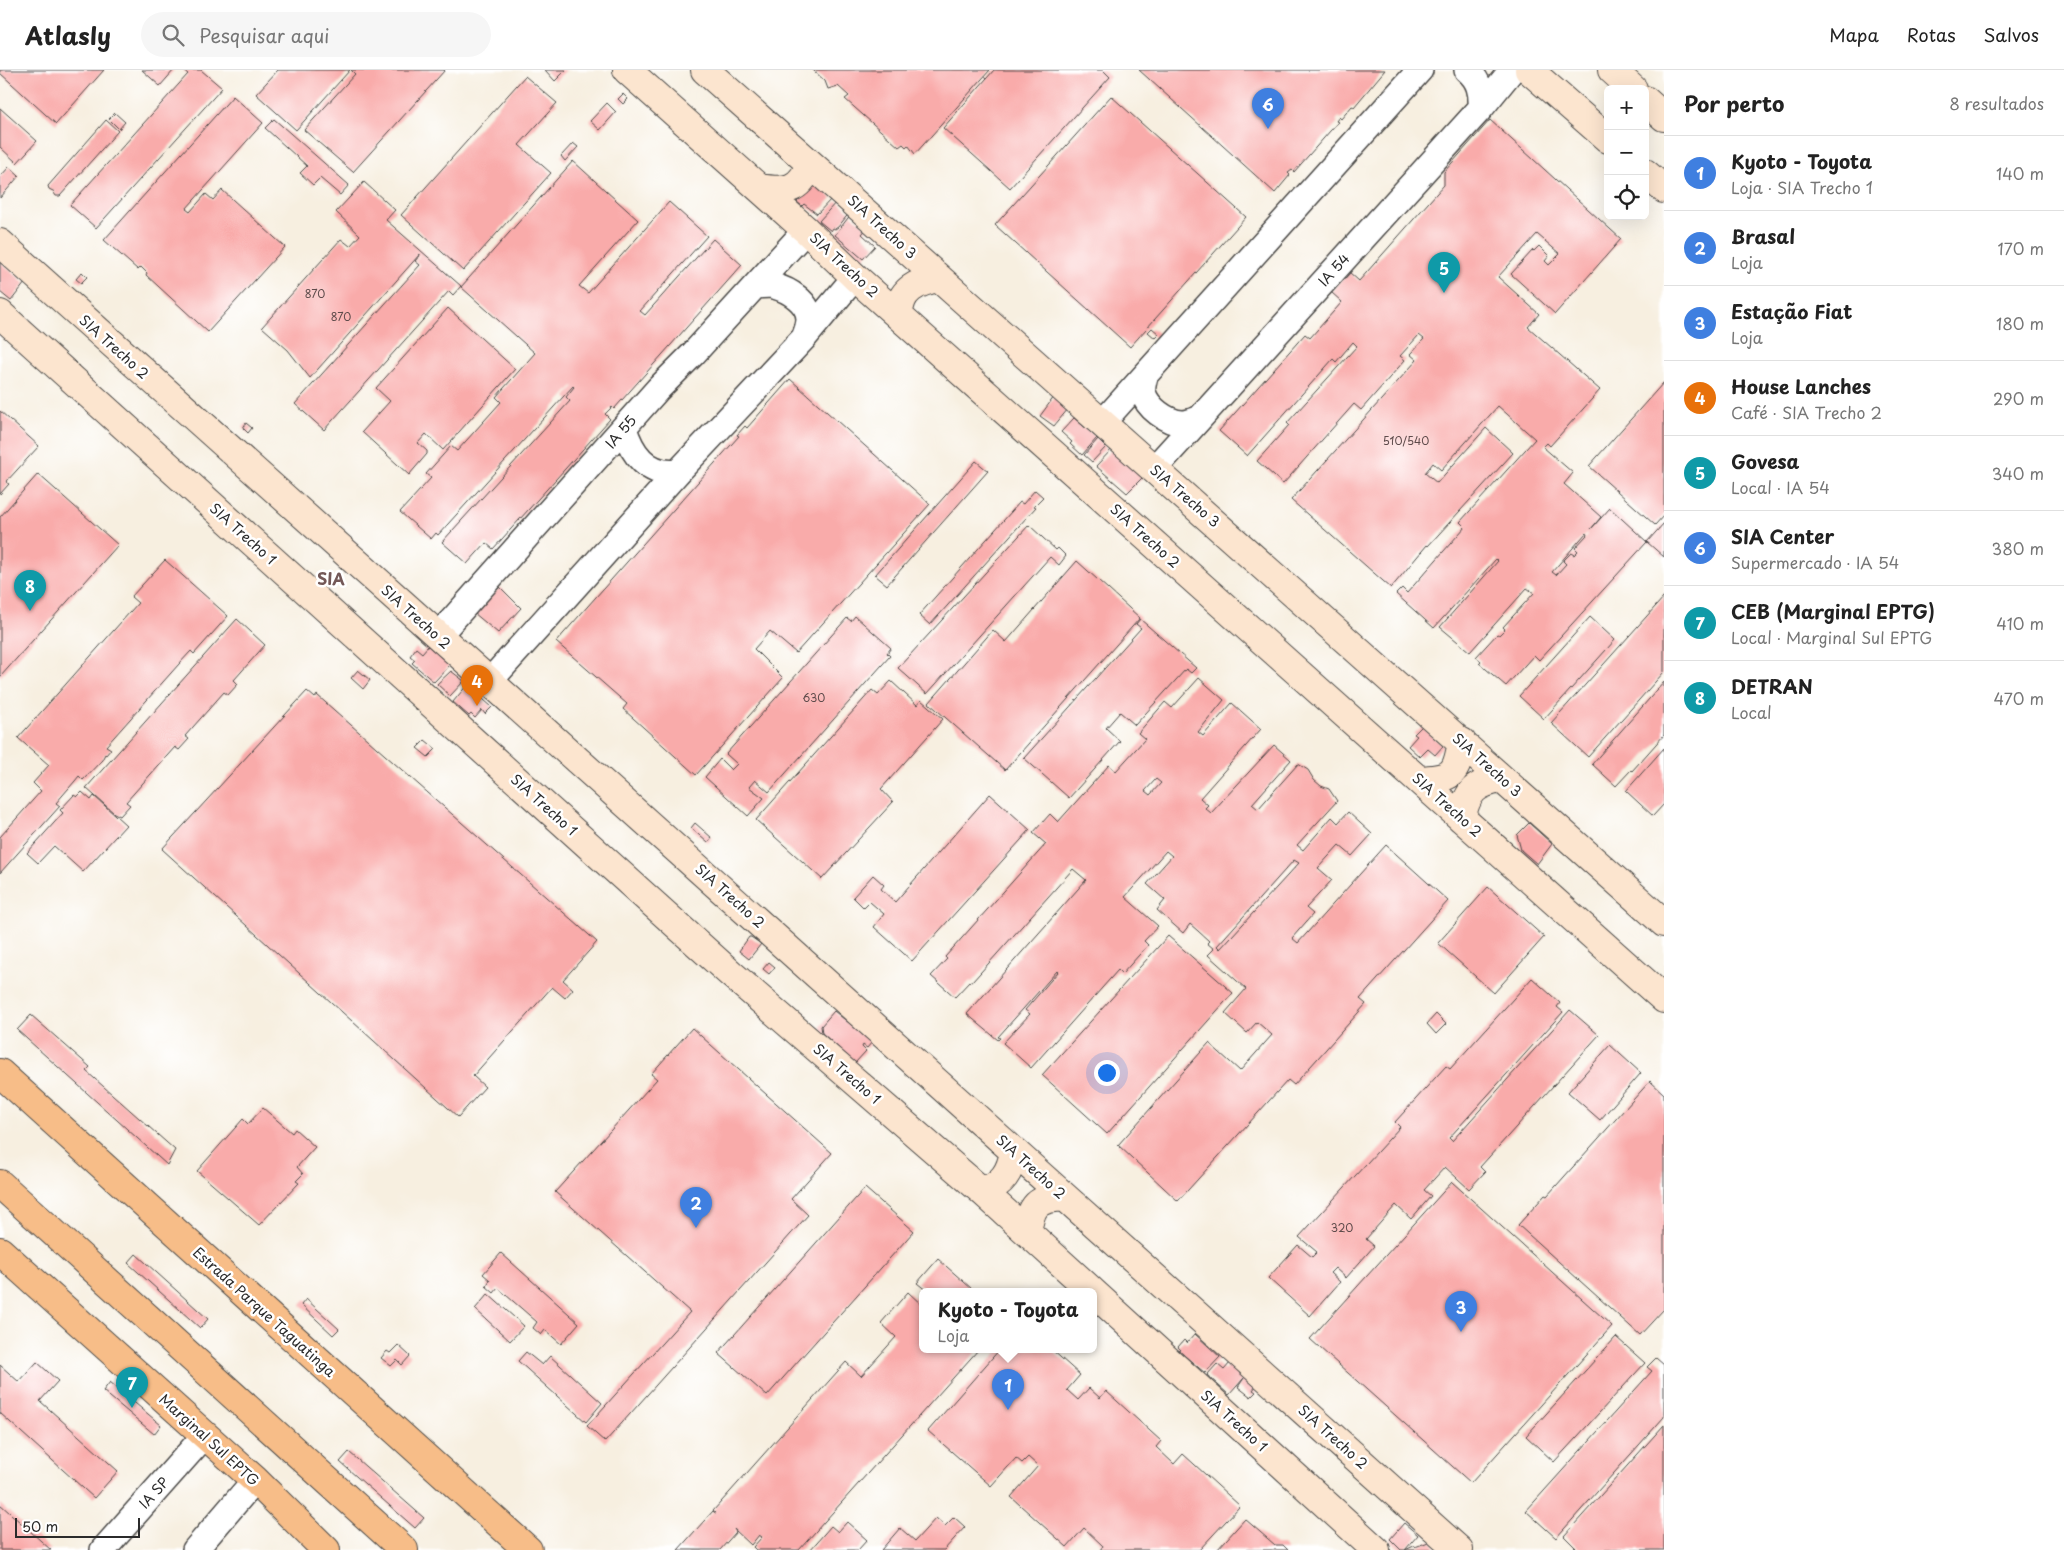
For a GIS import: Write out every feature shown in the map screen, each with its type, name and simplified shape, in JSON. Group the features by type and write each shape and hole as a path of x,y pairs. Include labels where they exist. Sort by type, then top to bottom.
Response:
{"main road":[{"name":"SIA Trecho 2","path":"627,70 760,188 855,277 1664,999"},
{"name":"SIA Trecho 3","path":"705,70 1664,923"},
{"path":"1529,70 1604,136"},
{"path":"1612,70 1629,85"},
{"path":"760,188 776,191 786,190 797,185 806,175 810,165"},
{"path":"1648,175 1664,189"},
{"name":"SIA Trecho 2","path":"0,243 1458,1550"},
{"path":"899,315 901,299 908,290 928,280 939,278"},
{"name":"SIA Trecho 1","path":"0,314 730,973 983,1192 1088,1288"},
{"path":"1420,780 1441,778 1452,772 1458,761 1462,742"},
{"path":"1461,818 1465,801 1473,790 1483,782 1501,778"},
{"name":"Estrada Parque Taguatinga","path":"0,1073 528,1550"},
{"path":"983,1192 1005,1179 1011,1167 1014,1152"},
{"path":"0,1184 404,1550"},
{"path":"1027,1232 1030,1214 1035,1205 1045,1198 1064,1197"},
{"name":"Marginal Sul EPTG","path":"0,1252 255,1480 326,1550"},
{"name":"SIA Trecho 1","path":"1097,1297 1376,1550"}],"street":[{"path":"1102,423 1420,70"},
{"path":"1466,70 1477,82 1482,95 1481,108"},
{"name":"IA 54","path":"1154,469 1481,108 1512,70"},
{"name":"IA 55","path":"438,636 658,389 693,354 806,230"},
{"path":"489,682 678,472 804,338 855,277"},
{"path":"755,286 772,285 788,291 802,303 807,310 809,319 804,338"},
{"path":"1145,376 1142,390 1147,402 1156,410 1170,420 1184,423 1198,419"},
{"path":"624,428 632,447 645,464 665,474 678,472"},
{"name":"IA SP","path":"103,1550 205,1436"},
{"path":"195,1550 255,1480"}],"building":[{"path":"0,70 104,70 56,124 0,73"},
{"path":"142,70 174,70 160,86"},
{"path":"183,70 201,70 222,88 96,228 70,205 188,74"},
{"path":"278,70 350,70 296,130 256,94"},
{"path":"351,70 445,70 353,172 304,130 355,74"},
{"path":"545,70 566,70 555,81"},
{"path":"813,70 990,70 915,154 908,145 906,147 903,144 899,147 845,99 849,96 838,86 828,89 825,81"},
{"path":"994,70 1103,70 1110,77 1010,188 943,128"},
{"path":"1139,70 1385,70 1354,107 1352,106 1341,119 1339,117 1336,121 1338,122 1294,172 1292,170 1288,173 1290,175 1275,193"},
{"path":"525,76 557,103 519,145 551,173 463,271 401,215"},
{"path":"623,94 628,99 623,104 618,99"},
{"path":"233,96 263,123 186,209 190,212 206,194 213,200 222,190 285,247 208,332 146,275 147,273 141,267 138,270 104,240"},
{"path":"1111,96 1246,217 1130,347 995,225"},
{"path":"607,103 616,112 600,130 590,121"},
{"path":"0,108 37,141 17,163 0,147"},
{"path":"115,113 125,122 119,129 109,119"},
{"path":"274,119 349,185 340,195 320,178 313,185 300,173 307,166 265,128"},
{"path":"106,120 118,131 60,196 56,196 55,192 49,189 48,186"},
{"path":"1490,120 1621,239 1555,314 1511,274 1539,246 1549,256 1545,261 1549,265 1560,254 1537,234 1498,277 1539,314 1528,327 1600,390 1550,446 1547,443 1543,447 1573,473 1564,484 1601,517 1591,529 1610,508 1647,542 1539,660 1534,655 1506,686 1479,663 1481,661 1476,657 1497,634 1499,635 1505,629 1503,627 1534,593 1527,588 1470,652 1440,627 1498,561 1496,559 1434,628 1396,594 1402,588 1407,593 1465,527 1460,522 1535,439 1498,406 1441,470 1433,463 1425,473 1437,483 1486,428 1513,453 1427,545 1391,588 1291,500 1417,360 1410,354 1424,339 1419,335 1400,356 1405,360 1361,410 1354,404 1283,484 1257,461 1289,425 1287,423 1357,346 1353,342 1336,362 1333,359 1247,456 1219,431 1305,334 1310,338 1342,302 1331,292 1349,272 1359,281 1444,185 1444,172","holes":["1586,533 1587,535 1575,548 1578,551 1574,555 1571,553 1563,561 1566,564 1556,575 1552,572"]},
{"path":"573,143 578,147 565,161 561,156"},
{"path":"573,161 638,220 579,286 588,293 669,202 707,236 640,311 645,315 713,239 742,265 614,409 612,407 605,414 610,419 493,549 486,543 467,564 442,542 570,401 566,397 573,386 438,535 436,533 431,539 400,512 431,478 426,474 451,446 457,451 501,402 496,397 535,353 461,287"},
{"path":"9,167 19,176 0,198 0,177"},
{"path":"364,182 395,210 386,220 461,286 453,295 449,291 324,430 295,404 420,265 415,261 420,254 310,378 288,350 262,327 341,239 350,246 360,235 336,212"},
{"path":"815,182 832,198 817,214 804,204 802,206 797,202"},
{"path":"837,201 850,212 838,227 833,228 831,231 819,221"},
{"path":"851,214 867,228 862,234 875,246 863,259 835,235"},
{"path":"0,262 25,283 11,301 0,292"},
{"path":"82,272 87,277 81,283 76,279"},
{"path":"448,308 515,369 443,450 426,434 418,443 427,451 427,454 409,475 362,432 390,401 376,388"},
{"path":"1152,328 1159,334 1155,338 1148,332"},
{"path":"790,379 930,504 796,653 770,631 754,649 783,678 696,775 623,709 627,704 556,642 739,436 737,435 745,426 747,428"},
{"path":"1664,382 1664,515 1655,525 1589,466"},
{"path":"1054,397 1068,409 1054,426 1040,416"},
{"path":"0,411 39,446 6,482 9,484 0,494"},
{"path":"1074,418 1097,438 1082,455 1061,432"},
{"path":"246,423 252,428 248,433 243,428"},
{"path":"1098,439 1106,447 1092,462 1084,455"},
{"path":"1113,448 1144,476 1127,493 1096,466"},
{"path":"976,461 988,471 887,585 875,575"},
{"path":"38,474 118,545 0,677 0,517"},
{"path":"1035,490 1043,497 1034,506 1036,507 930,625 919,615 1020,502 1023,504"},
{"path":"1664,523 1664,557 1647,542"},
{"path":"1029,525 1056,550 1058,548 1066,556 1059,565 1050,557 927,694 898,668"},
{"path":"165,560 228,616 194,654 191,651 106,746 111,749 102,760 83,780 79,776 56,803 60,806 0,873 0,837 41,791 33,783 49,765 18,738 138,603 131,597"},
{"path":"1077,561 1140,618 1005,770 929,703 993,630 1006,642"},
{"path":"500,587 521,608 498,633 474,613"},
{"path":"1664,597 1664,672 1588,757 1551,723"},
{"path":"855,616 891,648 887,653 890,656 769,792 755,780 749,787 764,798 748,816 705,777 720,759 731,770 737,764 726,754 847,618 851,621"},
{"path":"1590,617 1615,640 1544,719 1519,696"},
{"path":"237,619 265,645 234,680 238,684 228,695 224,692 185,736 189,739 179,750 175,747 126,802 130,805 120,816 114,813 86,788"},
{"path":"1140,619 1196,668 1191,673 1186,669 1135,725 1120,712 1106,728 1120,741 1069,798 1024,758 1141,628 1136,624"},
{"path":"428,646 450,665 434,682 412,663 415,660 410,656 416,648 422,653"},
{"path":"358,670 370,680 363,689 351,678"},
{"path":"451,671 464,681 450,696 437,684"},
{"path":"1199,678 1224,700 1198,732 1203,736 1232,703 1261,729 1200,798 1208,805 1205,808 1211,813 1274,745 1291,760 1252,804 1258,809 1298,764 1308,770 1314,780 1321,786 1329,789 1337,801 1297,845 1303,850 1332,817 1338,823 1348,812 1372,834 1352,856 1339,845 1318,868 1332,880 1306,908 1313,914 1292,938 1298,943 1386,845 1448,901 1360,999 1366,1004 1294,1085 1288,1080 1178,1201 1118,1145 1209,1043 1240,1071 1272,1035 1257,1022 1247,1033 1225,1013 1246,989 1208,955 1214,949 1207,943 1209,941 1198,931 1190,924 1183,933 1157,910 1165,900 1147,884 1172,856 1166,851 1125,897 1158,926 1144,941 1148,945 1122,974 1118,970 1031,1068 1003,1043 1030,1014 1025,1010 1057,971 998,1037 1000,1038 998,1040 967,1014 1086,880 1073,869 972,982 970,981 955,997 931,976 947,959 945,957 1046,844 1033,833 1050,814 1058,822 1109,765 1116,771 1145,739 1138,733 1165,702 1172,708","holes":["1156,779 1161,783 1150,795 1145,791","1294,860 1299,863 1220,949 1217,946"]},
{"path":"891,681 917,705 921,700 943,719 881,789 893,802 822,879 756,820 872,690 878,695"},
{"path":"1664,682 1664,735 1616,786 1592,764"},
{"path":"467,685 492,707 485,714 482,710 475,718 471,714 469,716 453,702"},
{"path":"307,691 315,698 317,695 597,942 563,980 573,989 565,998 552,987 473,1076 485,1087 458,1117 162,849"},
{"path":"1422,726 1443,746 1435,755 1428,749 1420,757 1408,746 1417,736 1414,734"},
{"path":"425,740 436,749 428,757 417,748"},
{"path":"1664,748 1664,804 1653,816 1626,791"},
{"path":"82,792 91,800 94,796 126,825 83,872 54,846 38,863 27,853 63,813 60,810 74,795 77,797"},
{"path":"990,794 1030,830 912,961 874,927 884,914 870,902 864,908 853,897 873,875 884,885 881,889 895,902"},
{"path":"695,823 712,838 708,843 691,828"},
{"path":"1529,823 1552,844 1537,864 1521,850 1517,835"},
{"path":"1488,887 1544,937 1494,993 1438,943"},
{"path":"1168,936 1233,993 1107,1134 1042,1075"},
{"path":"749,937 761,944 749,959 739,951"},
{"path":"769,962 775,967 769,974 763,969"},
{"path":"1532,978 1560,1003 1557,1007 1563,1012 1449,1138 1452,1141 1570,1010 1599,1035 1480,1167 1485,1172 1469,1189 1445,1167 1424,1190 1431,1196 1411,1219 1396,1205 1366,1239 1374,1246 1346,1278 1335,1268 1330,1273 1340,1282 1310,1316 1268,1278 1298,1245 1312,1257 1317,1252 1299,1237 1400,1127 1395,1122 1446,1066 1450,1069"},
{"path":"834,1011 854,1027 855,1025 872,1042 867,1048 863,1045 862,1047 866,1051 855,1063 822,1033 821,1026"},
{"path":"1436,1014 1446,1024 1436,1034 1427,1024"},
{"path":"31,1015 90,1067 86,1071 175,1150 167,1165 17,1030"},
{"path":"692,1028 832,1153 791,1199 808,1215 605,1442 587,1426 690,1312 555,1192 657,1079 651,1074"},
{"path":"1610,1045 1641,1073 1600,1120 1568,1092"},
{"path":"1650,1081 1664,1094 1664,1309 1640,1335 1518,1225 1545,1195 1547,1196"},
{"path":"263,1108 292,1133 295,1129 315,1147 297,1167 303,1174 296,1181 299,1183 259,1225 197,1171 243,1119 248,1124"},
{"path":"1452,1182 1612,1326 1471,1483 1310,1339"},
{"path":"865,1188 914,1231 767,1396 718,1353"},
{"path":"501,1253 579,1323 561,1344 545,1330 541,1335 533,1328 537,1322 498,1288 494,1293 486,1286 490,1280 483,1274"},
{"path":"136,1254 208,1319 200,1328 128,1263"},
{"path":"938,1259 971,1288 923,1288 917,1283"},
{"path":"908,1292 919,1302 919,1353 975,1353 799,1550 756,1550 753,1547 762,1537 759,1535 751,1545 734,1529 736,1532 720,1550 678,1550 846,1362 861,1376 896,1337 881,1323"},
{"path":"488,1294 524,1326 510,1341 475,1309"},
{"path":"306,1299 339,1329 333,1335 301,1305"},
{"path":"1195,1334 1220,1357 1205,1373 1179,1351 1181,1350 1178,1347 1184,1340 1187,1343"},
{"path":"1616,1337 1645,1363 1554,1462 1526,1436"},
{"path":"398,1345 410,1356 402,1365 397,1360 391,1366 381,1358 387,1351 390,1353"},
{"path":"526,1352 542,1365 550,1356 602,1403 586,1422 518,1361"},
{"path":"996,1353 1055,1353 1080,1375 1067,1390 1078,1400 1089,1388 1100,1398 1106,1391 1161,1441 1156,1447 1174,1464 1183,1454 1240,1506 1199,1550 1100,1550 1103,1546 1084,1528 1067,1547 1011,1497 1038,1466 1028,1457 1022,1463 1016,1458 991,1486 928,1431"},
{"path":"1656,1358 1664,1365 1664,1417 1556,1538 1526,1511 1652,1371 1647,1367"},
{"path":"37,1362 58,1381 40,1401 118,1471 94,1498 0,1413 0,1365 19,1382"},
{"path":"1230,1363 1256,1386 1253,1390 1256,1392 1251,1397 1238,1387 1244,1378 1229,1395 1207,1375 1217,1364 1224,1370"},
{"path":"110,1382 161,1425 154,1434 103,1391"},
{"path":"1664,1425 1664,1550 1578,1550 1564,1536"},
{"path":"349,1452 424,1518 415,1528 340,1462"},
{"path":"0,1504 51,1550 0,1550"},
{"path":"954,1517 965,1527 944,1550 881,1550 900,1528 915,1541 936,1518 945,1526"},
{"path":"1245,1519 1275,1545 1283,1545 1288,1550 1217,1550"},
{"path":"847,1522 867,1540 858,1550 810,1550 831,1526 838,1532"},
{"path":"1404,1523 1418,1535 1405,1550 1401,1550 1390,1539"},
{"path":"1431,1541 1437,1550 1405,1550 1414,1546"}],"place":[{"name":"SIA Center","path":"1268,129"},
{"name":"Govesa","path":"1444,293"},
{"name":"DETRAN","path":"30,611"},
{"name":"House Lanches","path":"477,706"},
{"name":"Brasal","path":"696,1228"},
{"name":"Estação Fiat","path":"1461,1332"},
{"name":"CEB (Marginal EPTG)","path":"132,1408"},
{"name":"Kyoto - Toyota","path":"1008,1410"}],"district":[{"name":"SIA","path":"331,579"}]}
